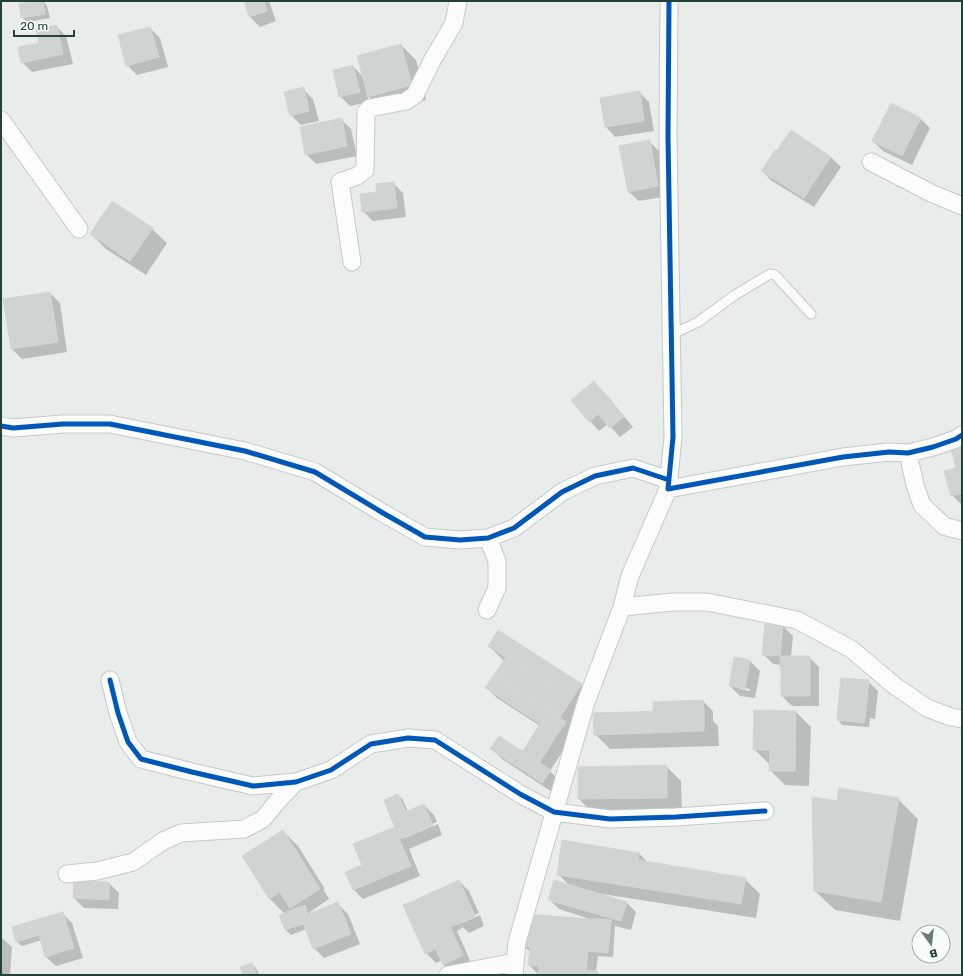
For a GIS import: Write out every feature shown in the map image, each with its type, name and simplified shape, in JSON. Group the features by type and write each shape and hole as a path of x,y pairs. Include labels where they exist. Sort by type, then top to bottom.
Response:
{"street":[{"path":"352,262 340,182 357,176 365,170 366,112 370,108 406,101 415,95 433,59 454,23 458,1"},
{"path":"448,975 515,969 517,942 586,702 622,607 630,576 669,484 673,437 668,137 668,1"},
{"path":"1,120 79,230"},
{"path":"871,162 931,193 962,206"},
{"path":"1,426 13,428 63,424 110,424 245,451 316,472 425,537 460,540 488,538 514,528 562,492 595,476 633,468 669,484 843,457 889,452 908,453 933,447 956,439 962,435"},
{"path":"908,453 915,485 922,505 944,526 962,532"},
{"path":"487,610 497,588 497,561 488,538"},
{"path":"622,607 673,602 707,602 796,620 851,649 895,686 927,708 951,718 962,719"},
{"path":"110,680 118,713 128,742 141,759 253,786 296,782 331,770 371,744 408,738 435,740 520,794 554,812 610,819 676,817 765,811"},
{"path":"67,874 97,871 132,862 163,842 181,833 244,829 263,819 296,782"}],"lane":[{"path":"672,335 698,322 770,274 775,275 811,314"}],"building":[{"path":"43,1 45,14 21,18 19,4"},
{"path":"244,1 264,1 267,11 249,17"},
{"path":"57,25 63,54 21,63 18,47 39,43 36,29"},
{"path":"150,27 159,57 126,66 118,35"},
{"path":"401,44 412,85 368,97 357,56"},
{"path":"353,65 360,92 339,97 333,70"},
{"path":"304,87 309,111 290,116 284,92"},
{"path":"640,91 644,121 605,127 600,98"},
{"path":"891,103 905,110 886,148 872,141"},
{"path":"905,110 921,118 902,156 886,148"},
{"path":"342,118 347,146 305,155 300,127"},
{"path":"791,130 831,157 818,176 778,149"},
{"path":"650,140 658,186 628,192 619,146"},
{"path":"776,149 818,176 804,198 761,171"},
{"path":"394,182 397,208 362,212 360,194 377,192 376,184"},
{"path":"112,201 153,228 130,261 90,234"},
{"path":"50,292 53,310 6,317 3,299"},
{"path":"53,310 58,342 11,349 6,317"},
{"path":"594,381 624,417 610,428 598,414 589,422 571,400"},
{"path":"962,447 962,493 951,496 944,471 956,468 951,449"},
{"path":"765,624 783,625 780,656 762,655"},
{"path":"498,630 582,684 571,700 488,646"},
{"path":"780,656 810,656 810,674 781,674"},
{"path":"734,657 750,660 745,689 729,686"},
{"path":"506,658 571,700 560,718 494,675"},
{"path":"781,674 810,674 810,696 781,696"},
{"path":"494,675 566,722 557,735 485,688"},
{"path":"841,678 869,680 866,710 838,707"},
{"path":"703,700 704,710 653,712 653,702"},
{"path":"838,707 866,710 864,723 837,720"},
{"path":"704,710 704,731 594,735 593,713"},
{"path":"754,710 796,711 795,771 769,771 770,750 753,750"},
{"path":"540,724 557,735 539,763 522,752"},
{"path":"499,736 551,770 542,783 490,749"},
{"path":"667,765 667,798 578,799 578,767"},
{"path":"839,788 899,798 881,902 814,891 812,797 837,801"},
{"path":"398,794 406,812 391,818 384,800"},
{"path":"424,804 433,825 400,839 391,818"},
{"path":"395,827 403,848 362,865 353,844"},
{"path":"283,830 310,873 269,899 242,856"},
{"path":"562,840 639,853 634,887 557,875"},
{"path":"403,848 411,866 353,890 345,872"},
{"path":"638,860 746,878 741,904 634,887"},
{"path":"310,873 320,889 290,908 280,892"},
{"path":"459,880 475,916 458,924 442,888"},
{"path":"554,880 627,902 621,921 548,900"},
{"path":"74,881 109,882 109,900 73,898"},
{"path":"442,888 458,924 450,927 434,891"},
{"path":"434,891 450,927 430,936 414,901"},
{"path":"414,901 435,949 425,954 403,905"},
{"path":"338,902 351,934 313,949 301,917"},
{"path":"305,905 308,914 301,917 297,908"},
{"path":"297,908 303,924 285,930 279,915"},
{"path":"63,912 74,948 45,957 35,920"},
{"path":"526,914 590,919 589,933 525,928"},
{"path":"590,919 599,919 597,952 588,951"},
{"path":"599,919 611,920 608,953 597,952"},
{"path":"35,920 39,935 16,942 12,927"},
{"path":"450,927 463,955 443,965 430,936"},
{"path":"525,928 589,933 588,951 523,946"},
{"path":"530,947 588,951 586,970 528,965"},
{"path":"252,963 257,975 243,975 240,967"},
{"path":"539,966 597,971 597,975 538,975"}],"cycle path":[{"path":"669,1 668,137 673,437 668,489 843,457 889,452 908,453 933,447 956,439 962,435"},
{"path":"1,426 13,428 63,424 110,424 245,451 315,472 425,537 460,540 488,538 514,528 562,492 595,476 633,468 669,480"},
{"path":"110,680 118,713 128,742 141,759 253,786 296,782 331,770 371,744 408,738 435,740 520,794 554,812 610,819 676,817 765,811"}]}
